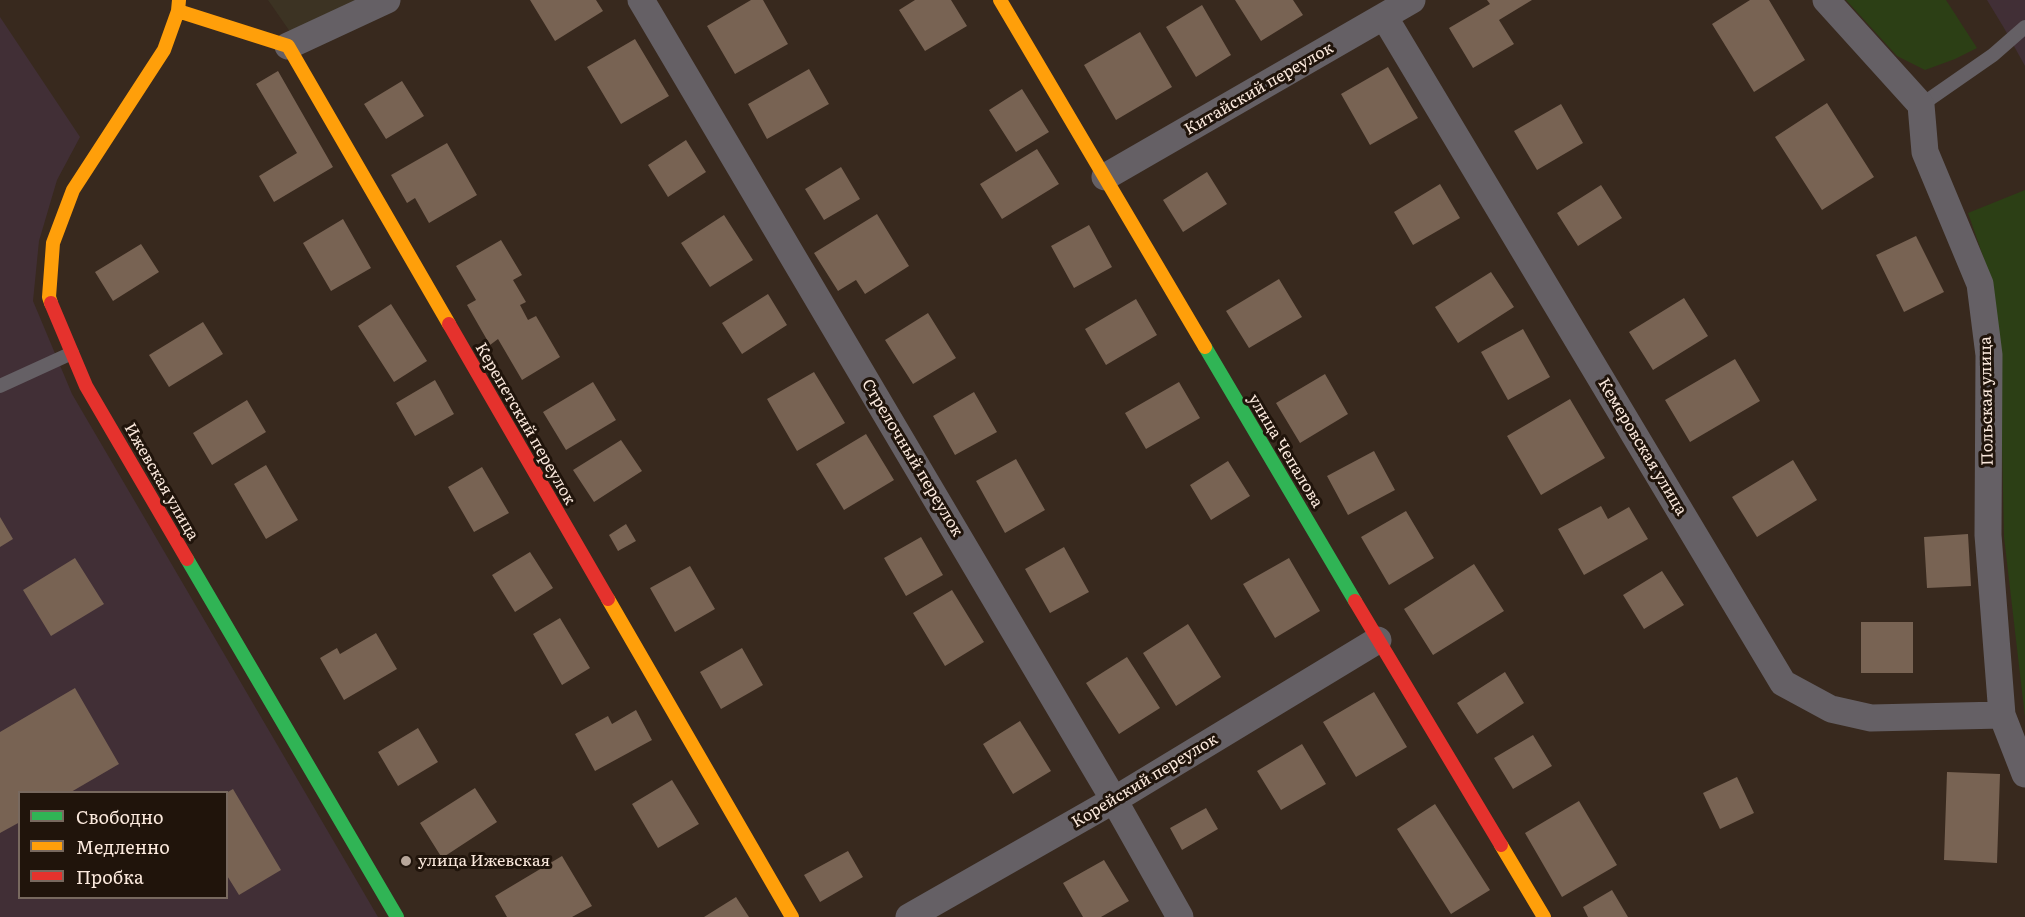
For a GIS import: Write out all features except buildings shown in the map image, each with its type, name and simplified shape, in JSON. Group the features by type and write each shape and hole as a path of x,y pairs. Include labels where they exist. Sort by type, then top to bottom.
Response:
{"street":[{"name":"Стрелочный переулок","path":"641,0 1114,800 1180,917"},
{"name":"улица Чепалова","path":"1000,0 1544,917"},
{"name":"Китайский переулок","path":"1105,177 1385,18 1412,0"},
{"path":"1826,0 1921,105"},
{"path":"178,5 288,46 375,3"},
{"name":"Ижевская улица","path":"178,5 164,50 73,190 53,243 49,297 92,396 397,917"},
{"name":"Кемеровская улица","path":"1385,18 1783,683 1830,710 1871,718 2002,715"},
{"name":"Керепетский переулок","path":"288,46 792,917"},
{"name":"Польская улица","path":"1921,105 1925,152 1980,284 1989,355 1988,536 2002,715 2025,774"},
{"name":"Корейский переулок","path":"909,917 1114,800 1378,640"}],"lane":[{"path":"1921,105 1993,55 2025,27"},
{"path":"0,386 72,353"}],"shaded area":[{"path":"268,0 359,0 293,36"},
{"path":"1987,0 2025,0 2025,66 2004,28"},
{"path":"0,17 80,137 57,180 39,241 33,301 72,394 378,917 0,917"}],"green space":[{"path":"1846,0 1946,0 1977,48 1925,70 1897,56"},
{"path":"2025,190 2025,717 2004,537 2000,355 1992,282 1968,213"}],"traffic: fast":[{"path":"1205,347 1355,601"},
{"path":"187,559 397,917"}],"traffic: slow":[{"path":"51,303 49,297 53,243 73,190 164,50 178,11 179,0"},
{"path":"1000,0 1205,347"},
{"path":"178,11 288,46 449,324"},
{"path":"608,599 792,917"},
{"path":"1501,845 1544,917"}],"traffic: jam":[{"path":"51,303 86,386 187,559"},
{"path":"449,324 608,599"},
{"path":"1355,601 1501,845"}],"place":[{"name":"улица Ижевская","path":"406,861"}]}
